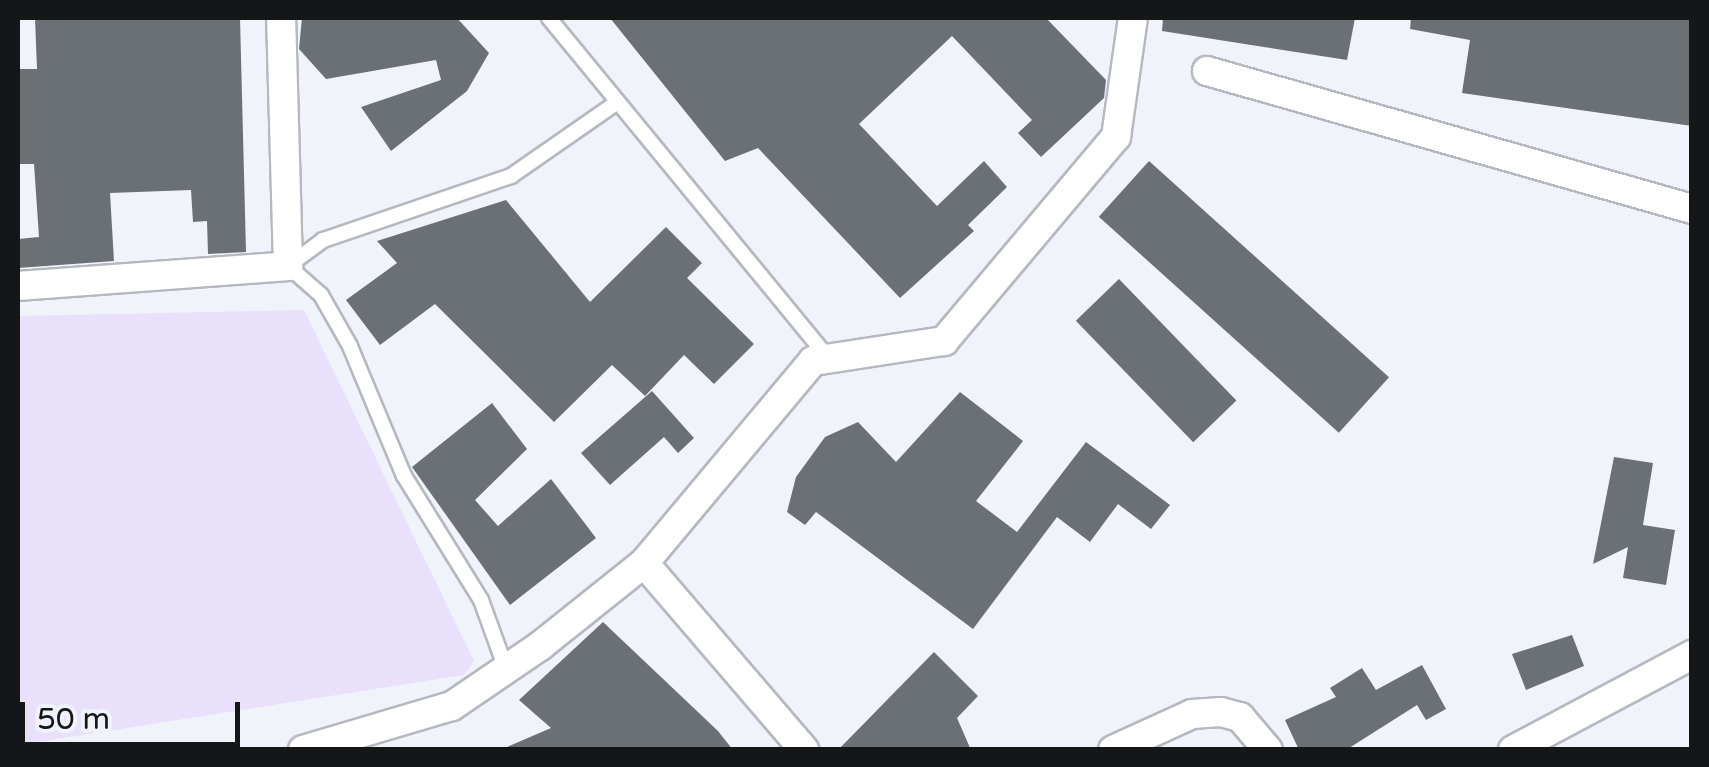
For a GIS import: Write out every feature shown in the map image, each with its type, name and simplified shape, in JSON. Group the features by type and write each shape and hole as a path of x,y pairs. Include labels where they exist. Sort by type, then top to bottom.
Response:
{"street":[{"path":"18,286 288,266 281,18"},
{"path":"304,750 452,706 644,564 802,370 827,357 944,341 972,314 1116,137 1133,18"},
{"path":"1207,71 1692,210"},
{"path":"644,564 804,750"},
{"path":"1513,750 1692,655"},
{"path":"1113,750 1192,714 1221,712 1240,717 1268,750"}],"lane":[{"path":"549,18 827,357"},
{"path":"506,669 481,600 404,476 350,346 321,295 288,266 323,240 511,176 616,103"}],"shaded area":[{"path":"304,310 474,661 464,675 18,745 18,316"}],"building":[{"path":"35,18 240,18 246,252 208,254 207,221 193,222 191,190 110,193 114,261 18,268 18,239 39,237 34,164 18,164 18,69 37,69"},
{"path":"302,18 457,18 489,53 467,91 391,151 361,107 441,80 436,60 326,79 299,49"},
{"path":"610,18 1046,18 1106,80 1104,98 1041,157 1018,133 1032,120 952,36 859,124 937,206 984,161 1007,187 968,225 974,231 900,298 758,148 725,161"},
{"path":"1163,18 1355,18 1347,60 1162,31"},
{"path":"1411,18 1692,18 1692,126 1462,93 1470,40 1410,29"},
{"path":"1149,161 1389,377 1339,433 1099,217"},
{"path":"506,200 590,302 666,227 702,263 687,278 754,344 714,384 684,355 645,396 612,365 554,422 435,304 380,345 346,300 397,263 377,241"},
{"path":"1119,279 1236,401 1193,442 1076,321"},
{"path":"652,391 694,438 678,453 664,437 610,485 581,453"},
{"path":"960,392 1023,441 976,501 1017,532 1086,442 1170,505 1151,529 1118,504 1090,542 1057,517 973,629 816,512 805,525 787,512 796,477 825,437 858,422 896,462"},
{"path":"492,403 527,449 475,500 498,526 551,479 596,538 510,605 412,467"},
{"path":"1614,457 1653,463 1643,525 1675,530 1666,585 1623,578 1628,547 1593,564"},
{"path":"603,622 718,731 733,750 500,750 551,728 519,700"},
{"path":"1572,635 1584,666 1526,690 1512,654"},
{"path":"934,652 978,696 957,718 971,750 838,750"},
{"path":"1422,665 1446,709 1426,720 1417,705 1346,750 1299,750 1285,720 1336,697 1330,688 1362,668 1376,690"}]}
